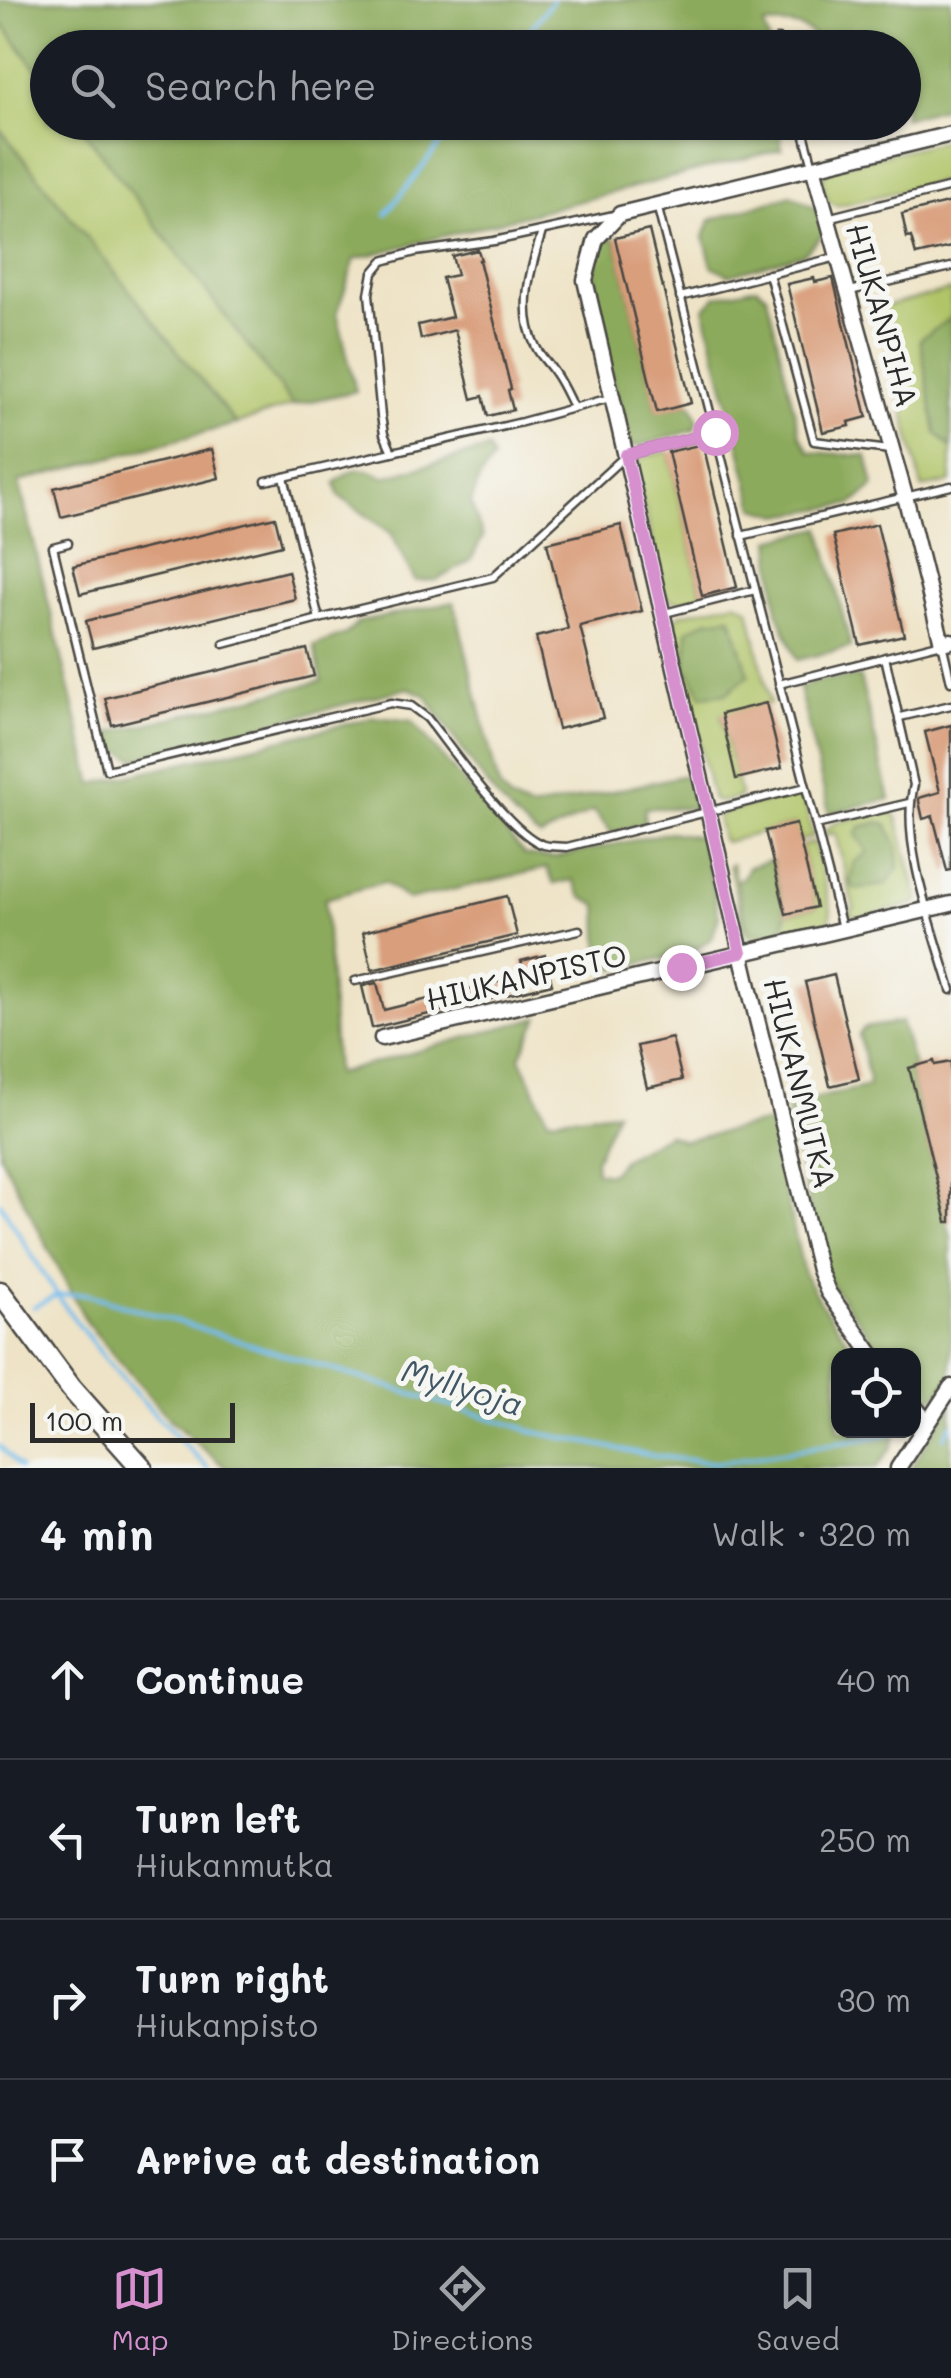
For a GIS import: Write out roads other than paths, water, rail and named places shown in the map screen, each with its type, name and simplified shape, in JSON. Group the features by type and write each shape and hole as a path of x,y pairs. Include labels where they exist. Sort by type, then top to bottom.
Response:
{"main road":[{"path":"0,1292 70,1388 142,1468"}],"street":[{"path":"620,214 951,134"},
{"name":"HIUKANPIHA","path":"814,168 946,642"},
{"name":"HIUKANMUTKA","path":"620,214 596,239 585,280 819,1270 828,1292 868,1348"},
{"path":"741,953 951,904"},
{"name":"HIUKANPISTO","path":"382,1038 741,953"},
{"path":"898,1468 951,1387"},
{"path":"921,1415 927,1422"}],"lane":[{"path":"806,140 814,168"},
{"path":"828,218 951,187"},
{"path":"656,205 842,929"},
{"path":"392,452 381,416 369,294 373,273 383,261 620,214"},
{"path":"543,231 532,266 528,324 535,346 573,407"},
{"path":"680,297 838,257"},
{"path":"848,292 951,268"},
{"path":"769,274 814,440 892,450"},
{"path":"266,481 612,398"},
{"path":"224,644 492,578 626,455 715,432"},
{"path":"284,476 319,619"},
{"path":"742,536 951,486"},
{"path":"68,543 53,547 107,770 391,703 410,706 427,718 507,818 526,836 545,846 567,846 806,788"},
{"path":"664,614 756,590"},
{"path":"780,684 946,642 951,682"},
{"path":"886,656 914,784 909,803 916,864 951,990"},
{"path":"85,676 99,673"},
{"path":"900,717 951,705"},
{"path":"816,825 909,803"},
{"path":"355,981 579,930"}],"waterway":[{"path":"530,30 553,0"},
{"path":"386,214 443,140"},
{"path":"0,1203 84,1332 143,1402 208,1468"},
{"name":"Myllyoja","path":"34,1307 57,1295 87,1294 539,1433 654,1456 716,1463 870,1438"},
{"name":"Myllyoja","path":"944,1437 951,1425"},
{"path":"0,1446 20,1468"}]}
